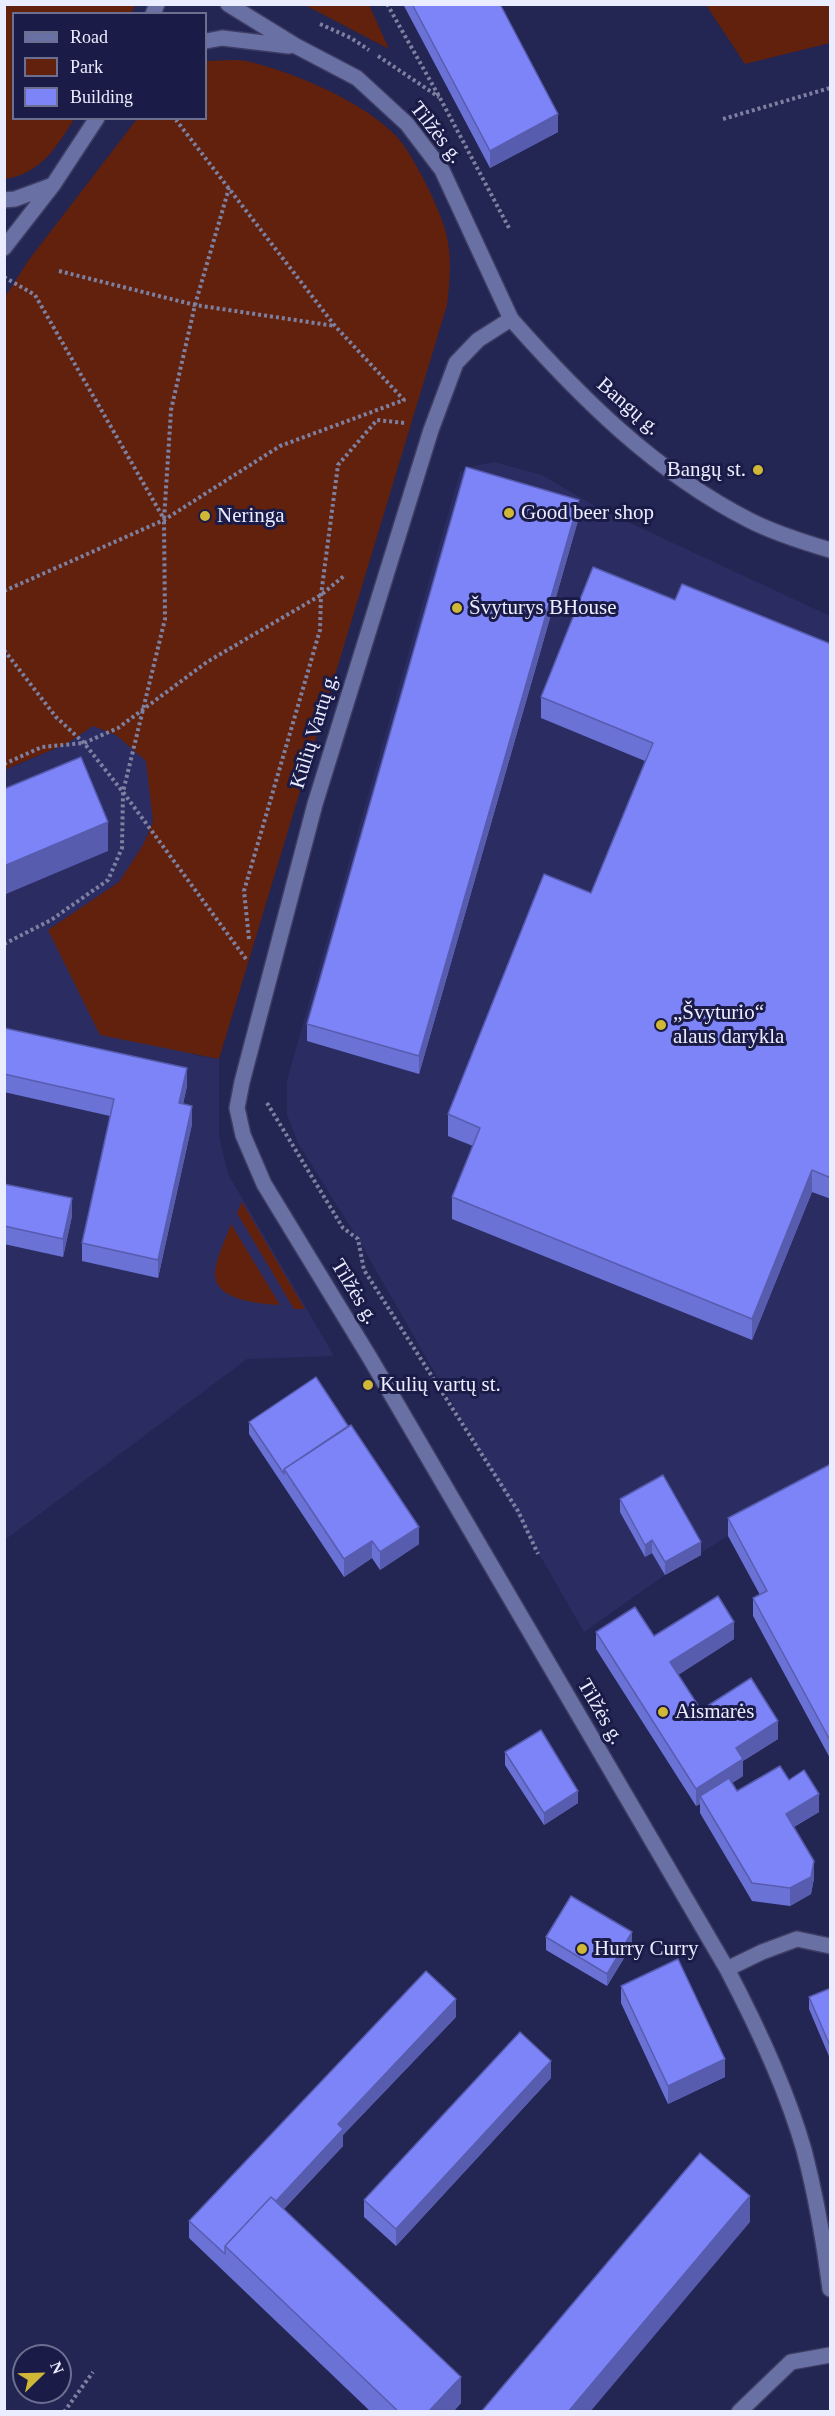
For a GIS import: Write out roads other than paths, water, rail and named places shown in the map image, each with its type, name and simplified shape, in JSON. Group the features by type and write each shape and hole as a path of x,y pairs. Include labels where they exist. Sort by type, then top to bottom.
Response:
{"street":[{"name":"Tilžės g.","path":"228,4 296,46 357,78 407,124 442,170 511,319"},
{"name":"Tilžės g.","path":"207,41 222,38 296,46"},
{"path":"4,248 54,185 96,120"},
{"path":"4,200 15,199 54,185"},
{"name":"Bangų g.","path":"511,319 562,376 632,441 685,482 750,520 831,550"},
{"name":"Kūlių Vartų g.","path":"264,1184 243,1135 237,1108 315,804 431,430 456,363 478,340 511,319"},
{"name":"Tilžės g.","path":"264,1184 370,1358 727,1969 753,2018 803,2148 819,2211 831,2289"},
{"path":"727,1969 762,1952 797,1939 831,1946"},
{"path":"739,2412 790,2362 831,2355"}],"place":[{"name":"Bangų st.","path":"758,470"},
{"name":"Good beer shop","path":"509,513"},
{"name":"Neringa","path":"205,516"},
{"name":"Švyturys BHouse","path":"457,608"},
{"name":"„Švyturio“ alaus darykla","path":"661,1025"},
{"name":"Kulių vartų st.","path":"368,1385"},
{"name":"Aismarės","path":"663,1712"},
{"name":"Hurry Curry","path":"582,1949"}]}
